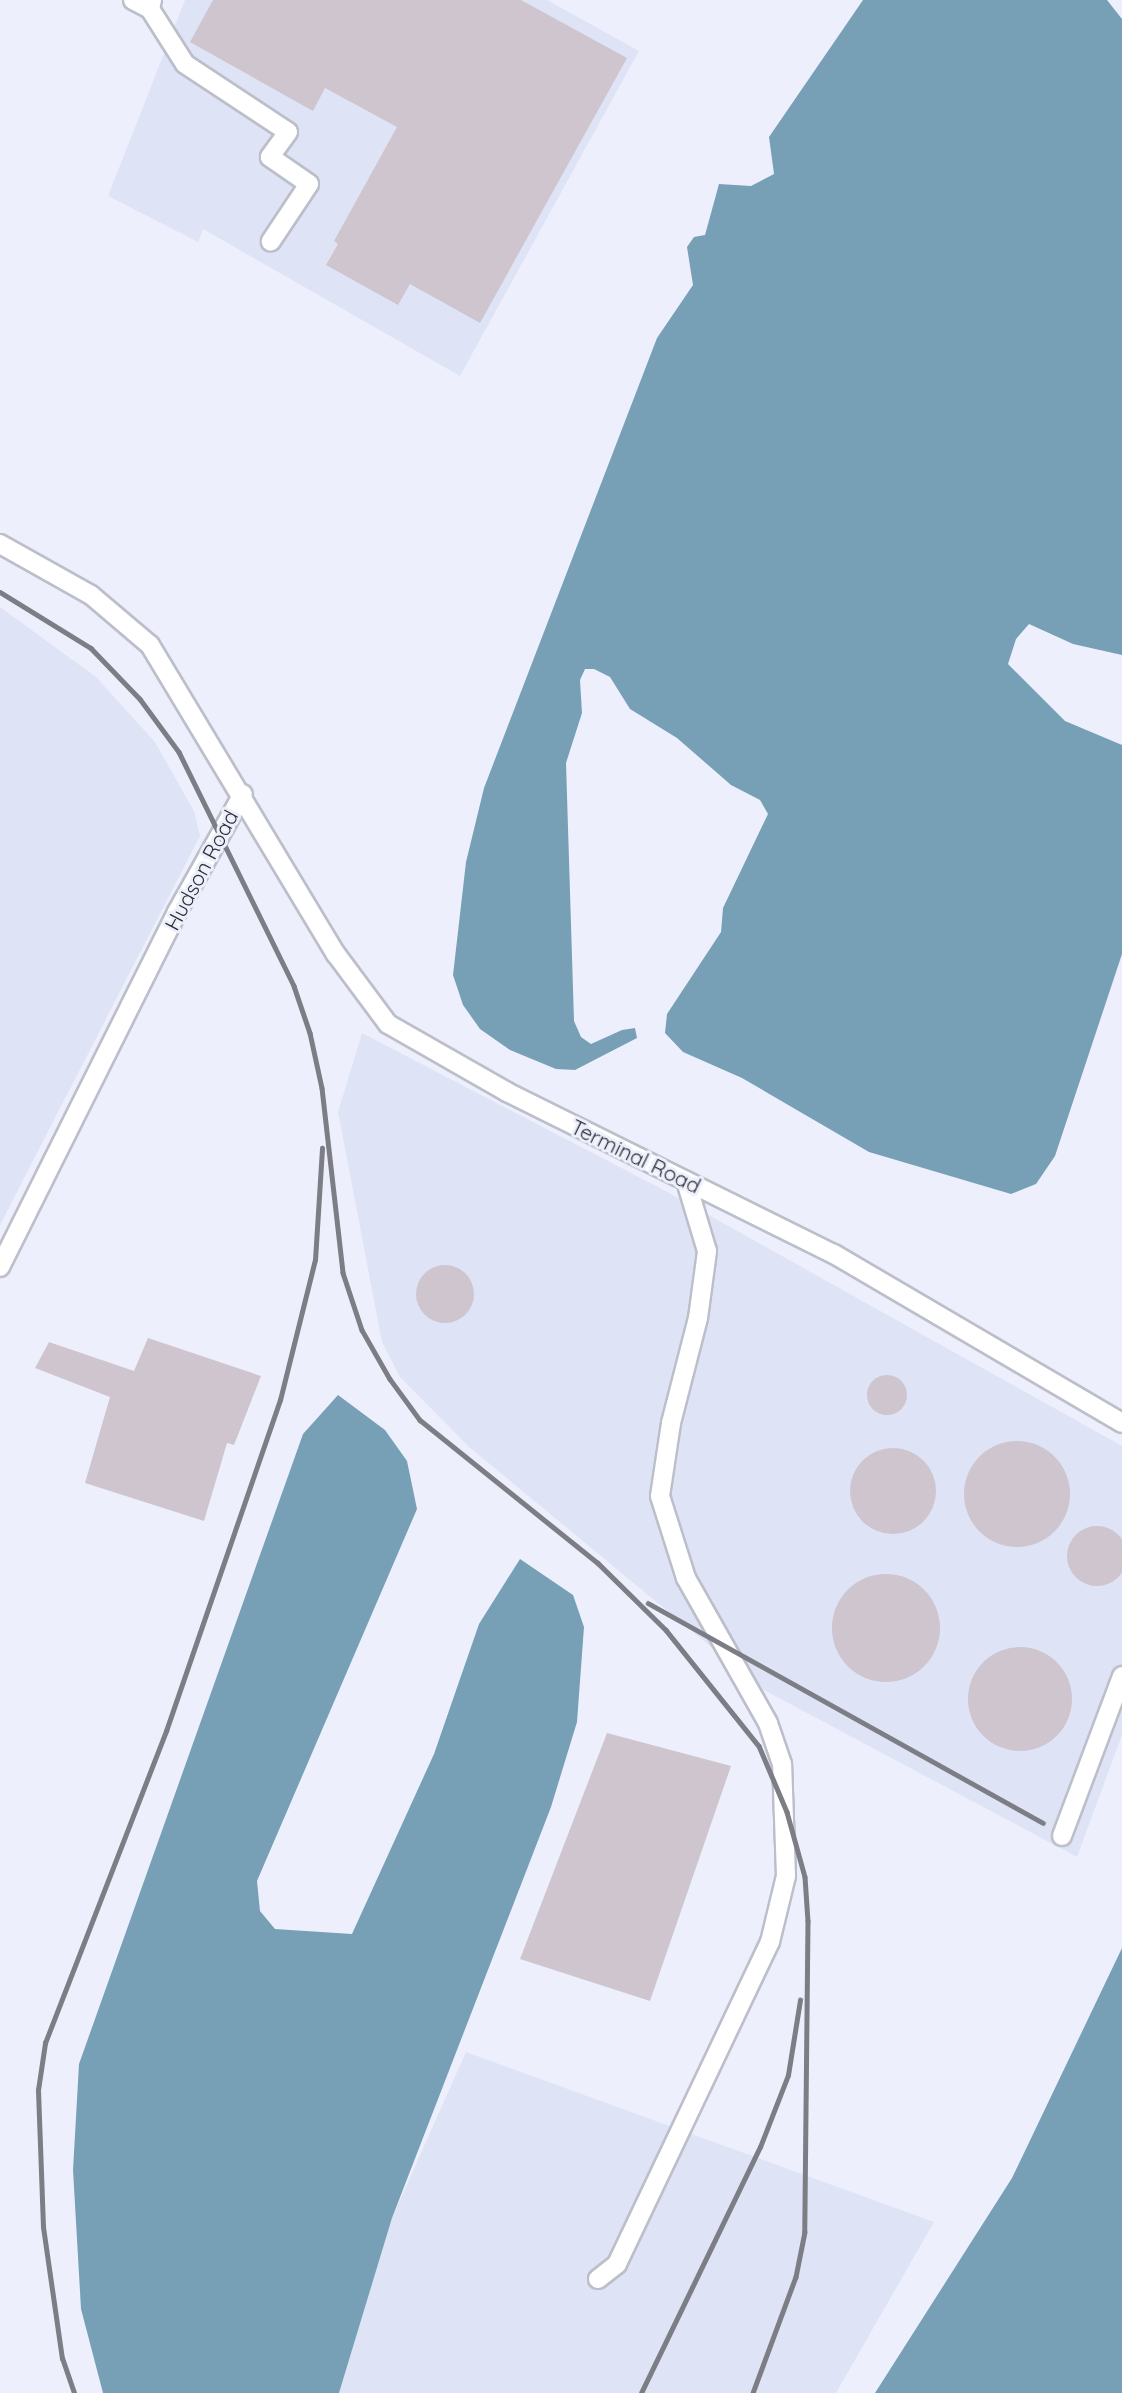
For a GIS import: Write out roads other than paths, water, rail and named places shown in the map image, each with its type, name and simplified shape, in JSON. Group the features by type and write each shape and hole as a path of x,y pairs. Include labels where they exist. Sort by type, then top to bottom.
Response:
{"street":[{"path":"133,0 151,4 184,64 288,132 270,157 309,184 271,242"},
{"name":"Hudson Road","path":"0,544 44,564 131,625 171,674 243,794 177,912 0,1268"},
{"name":"Terminal Road","path":"243,794 336,954 388,1024 507,1092 834,1254 1122,1424"},
{"path":"598,2279 617,2264 770,1942 786,1876 782,1764 768,1723 686,1578 660,1496 671,1423 698,1318 706,1251 686,1181"},
{"path":"1062,1836 1122,1676"}],"water":[{"path":"863,0 1107,0 1122,19 1122,655 1073,644 1029,624 1016,639 1008,664 1065,721 1122,745 1122,954 1055,1156 1036,1184 1011,1194 869,1152 742,1078 683,1052 665,1033 667,1014 721,932 723,908 768,814 760,800 731,785 677,738 630,709 610,677 594,669 585,669 580,680 582,713 566,763 574,1021 581,1037 591,1044 622,1030 635,1028 637,1038 575,1070 556,1069 510,1050 480,1029 463,1005 453,975 466,862 484,788 657,338 693,285 687,247 694,237 705,235 719,184 751,186 774,174 769,137"},
{"path":"338,1395 385,1430 407,1461 417,1509 257,1881 260,1911 275,1929 352,1934 434,1754 479,1624 520,1559 573,1595 584,1627 577,1722 551,1807 392,2218 339,2393 103,2393 81,2309 73,2170 79,2064 303,1434"},
{"path":"1122,1948 1122,2393 875,2393 1012,2178"}],"railway":[{"path":"0,592 91,648 140,699 179,752 294,986 310,1033 322,1088 343,1273 362,1330 390,1379 420,1420 598,1563 666,1630 759,1746 787,1812 805,1877 808,1921 805,2232 796,2277 753,2393"},
{"path":"74,2393 62,2359 43,2227 38,2090 45,2043 166,1731 280,1400 315,1260 322,1148"},
{"path":"648,1603 1043,1823"},
{"path":"641,2393 760,2147 788,2075 800,2000"}]}
